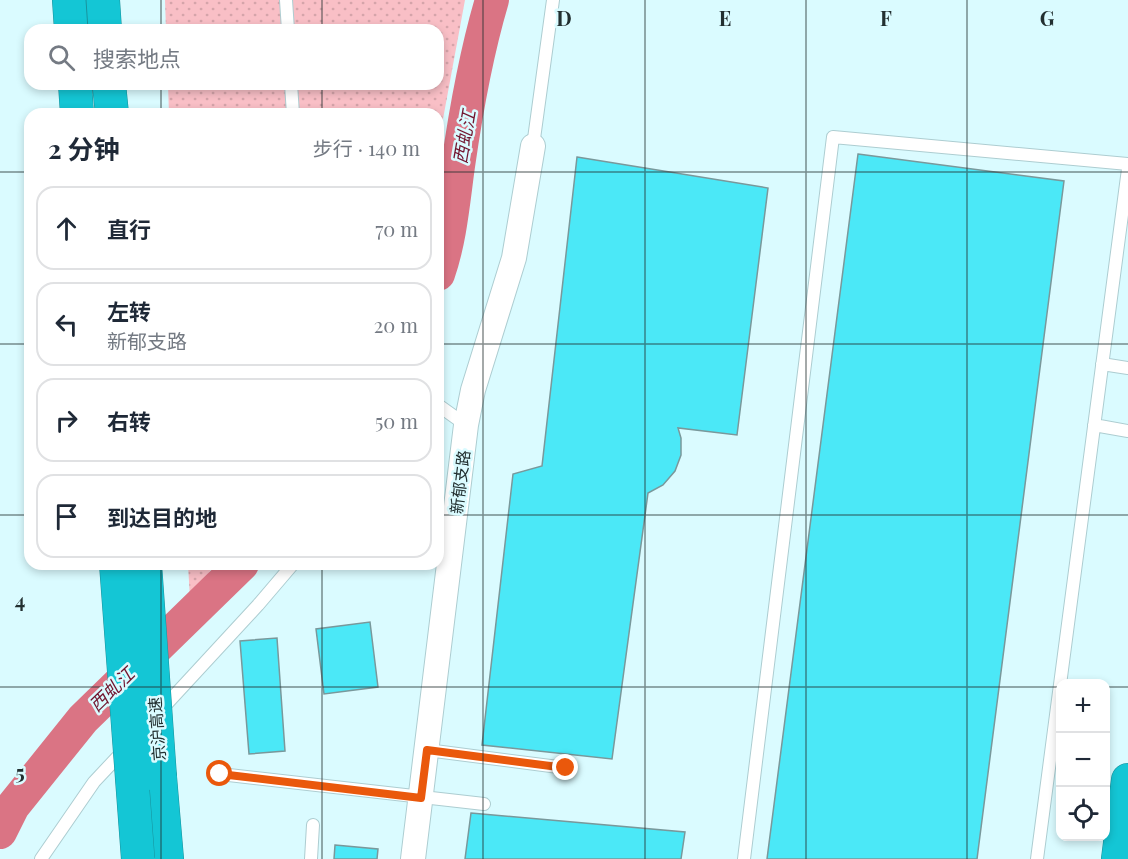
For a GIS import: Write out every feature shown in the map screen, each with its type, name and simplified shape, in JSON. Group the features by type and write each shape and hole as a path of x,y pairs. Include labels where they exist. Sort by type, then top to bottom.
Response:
{"highway":[{"path":"69,0 71,24"},
{"path":"103,0 105,24"},
{"path":"75,90 77,108"},
{"path":"110,90 112,108"},
{"name":"京沪高速","path":"116,570 138,859"},
{"name":"京沪高速","path":"145,570 166,859"},
{"path":"1118,859 1128,780"}],"street":[{"name":"新郁支路","path":"413,859 466,425 473,390 514,258 533,146"}],"lane":[{"path":"286,0 288,24"},
{"path":"533,146 554,0"},
{"path":"291,90 293,108"},
{"path":"744,859 833,137 1128,166 1037,859"},
{"path":"1102,364 1128,368"},
{"path":"444,409 466,425"},
{"path":"1094,425 1128,431"},
{"path":"41,859 94,782 288,570"},
{"path":"427,750 566,768"},
{"path":"220,774 484,804"},
{"path":"311,859 313,825"}],"shaded area":[{"path":"165,0 465,0 444,114 444,108 169,108 168,90 444,90 444,24 166,24"},
{"path":"188,570 211,570 190,599"}],"building":[{"path":"858,154 1064,181 977,859 767,859"},
{"path":"577,157 768,188 737,435 678,428 681,438 681,455 675,471 663,485 648,493 612,759 482,745 513,474 542,466"},
{"path":"370,622 378,687 324,694 316,629"},
{"path":"277,638 285,751 249,754 240,641"},
{"path":"471,813 685,832 681,859 465,859"},
{"path":"335,845 378,849 377,859 334,859"}],"waterway":[{"name":"西虬江","path":"444,252 472,82 492,0"},
{"name":"西虬江","path":"0,832 13,806 83,719 236,570"}],"route":[{"path":"220,774 421,798 427,750 566,768"}]}
